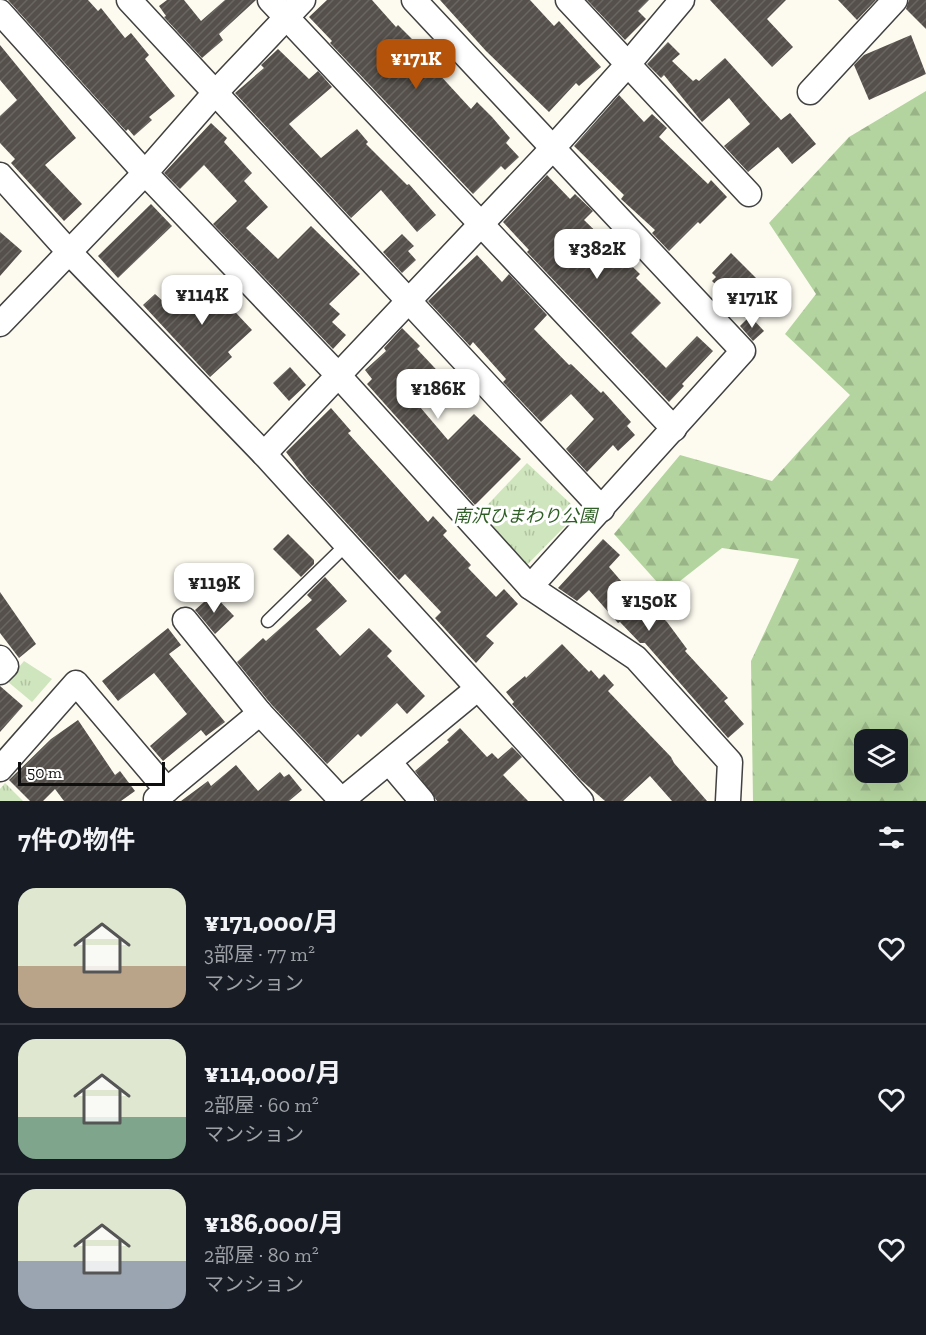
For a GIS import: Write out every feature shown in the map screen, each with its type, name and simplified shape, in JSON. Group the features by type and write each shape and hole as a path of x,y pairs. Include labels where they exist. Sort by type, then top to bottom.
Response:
{"street":[{"path":"129,0 602,509"},
{"path":"270,0 674,429"},
{"path":"1,321 70,253 303,0"},
{"path":"414,0 743,351 530,587"},
{"path":"568,0 749,194"},
{"path":"264,454 552,149 682,0"},
{"path":"810,92 895,0"},
{"path":"0,12 145,173 338,375 530,587 636,658 730,762 728,801"},
{"path":"0,175 70,253 264,454 581,801"},
{"path":"185,620 260,713 342,801 477,689"},
{"path":"0,658 6,666 0,672"},
{"path":"0,769 76,683 161,796 260,713"},
{"path":"389,762 422,801"}],"lane":[{"path":"268,621 346,545"}],"green space":[{"path":"926,91 926,801 753,801 751,661 799,559 722,548 666,592 614,534 680,455 772,481 850,395 785,334 816,294 769,223 849,137"},
{"name":"南沢ひまわり公園","path":"527,463 571,504 572,519 524,568 477,516"},
{"path":"24,661 52,679 32,702 7,681"},
{"path":"5,783 23,801 0,801 0,789"}],"building":[{"path":"8,0 88,0 98,11 101,8 125,38 131,33 149,55 145,59 175,96 149,117 152,120 134,136 128,129 126,131"},
{"path":"167,0 184,0 201,21 225,0 256,0 219,34 223,40 202,58 164,17 166,16 159,6"},
{"path":"327,0 372,0 396,27 398,25 413,40 411,42 440,70 437,72 471,109 477,102 492,117 510,138 506,143 519,157 505,170 501,166 473,194 330,43 332,41 309,17"},
{"path":"440,0 530,0 554,26 559,21 601,67 579,86 576,83 549,112 486,51"},
{"path":"587,0 649,0 638,11 646,19 625,40"},
{"path":"710,0 786,0 767,19 793,47 772,67"},
{"path":"838,0 876,0 857,20"},
{"path":"909,0 926,0 926,29 906,9"},
{"path":"911,35 926,74 869,100 854,65 864,55"},
{"path":"668,42 680,54 672,61 693,81 696,79 699,81 725,58 781,120 790,113 816,144 792,164 778,147 748,172 724,146 750,124 729,98 702,122 664,75 661,78 647,64"},
{"path":"0,45 76,138 45,165 82,204 64,221 11,163 15,159 0,143 0,116 17,100 0,80"},
{"path":"278,49 309,79 318,71 332,87 289,124 321,158 357,129 368,142 366,144 407,185 409,184 436,215 417,232 381,190 351,218 235,93 264,68 261,65"},
{"path":"619,95 644,122 652,114 667,128 659,137 708,184 711,180 727,197 669,251 652,233 655,230 621,199 624,195 574,146"},
{"path":"211,123 227,138 224,142 252,173 244,181 268,207 246,228 278,259 311,226 360,274 329,304 340,314 332,322 346,335 333,349 213,224 237,201 204,165 180,189 164,173"},
{"path":"547,175 570,199 575,194 593,211 584,220 640,274 636,278 661,303 631,333 666,368 697,336 713,351 682,384 684,386 669,402 527,252 529,250 503,222"},
{"path":"151,204 172,226 118,278 98,256"},
{"path":"0,232 22,251 0,276"},
{"path":"402,234 414,246 408,251 416,260 402,273 383,252"},
{"path":"731,253 759,281 736,305 712,281 716,277 712,273"},
{"path":"477,255 502,282 509,274 547,315 534,329 569,365 571,364 601,393 603,391 631,422 627,426 635,435 618,451 613,445 587,472 566,449 594,419 571,394 541,422 503,382 506,379 473,342 470,346 428,301"},
{"path":"213,280 226,296 223,299 252,330 228,352 232,357 210,377 143,305 155,294 165,303 172,295 183,306"},
{"path":"750,316 764,331 753,341 740,326"},
{"path":"402,328 420,346 417,349 447,381 420,407 448,440 474,414 521,459 475,505 367,384 372,379 365,370 386,351 384,348"},
{"path":"290,367 306,385 289,401 273,383"},
{"path":"331,408 351,431 348,433 428,522 433,516 447,531 443,535 471,565 468,568 496,597 504,589 518,604 486,636 494,643 476,663 435,618 441,612 405,574 399,580 308,481 286,452"},
{"path":"288,534 314,560 314,564 301,577 273,549"},
{"path":"603,539 620,555 609,567 647,611 652,607 667,622 687,649 685,651 728,698 724,701 744,724 728,738 645,643 640,643 620,622 618,623 589,590 577,601 558,588"},
{"path":"325,577 347,601 316,629 340,656 369,628 392,651 387,656 425,696 407,714 397,703 361,737 358,734 327,764 271,704 237,662 263,638 266,641 312,600 307,595"},
{"path":"0,592 36,644 19,658 0,633"},
{"path":"213,594 234,616 215,634 195,610"},
{"path":"168,628 181,645 169,654 225,722 206,736 201,730 163,761 150,746 187,714 154,673 118,701 102,681"},
{"path":"562,644 589,672 591,670 599,679 604,674 614,685 608,691 671,757 707,801 672,801 650,776 623,801 605,801 581,780 512,704 514,702 506,692 525,676 526,678"},
{"path":"0,686 23,706 0,732"},
{"path":"78,720 115,775 120,771 135,791 121,801 64,801 55,789 43,801 30,801 9,780 51,739"},
{"path":"460,728 487,757 492,753 498,759 512,747 522,757 503,775 528,801 437,801 415,771 449,742 447,740"},
{"path":"236,765 258,791 280,772 284,777 289,774 302,790 289,801 181,801 208,781 211,786"}]}
